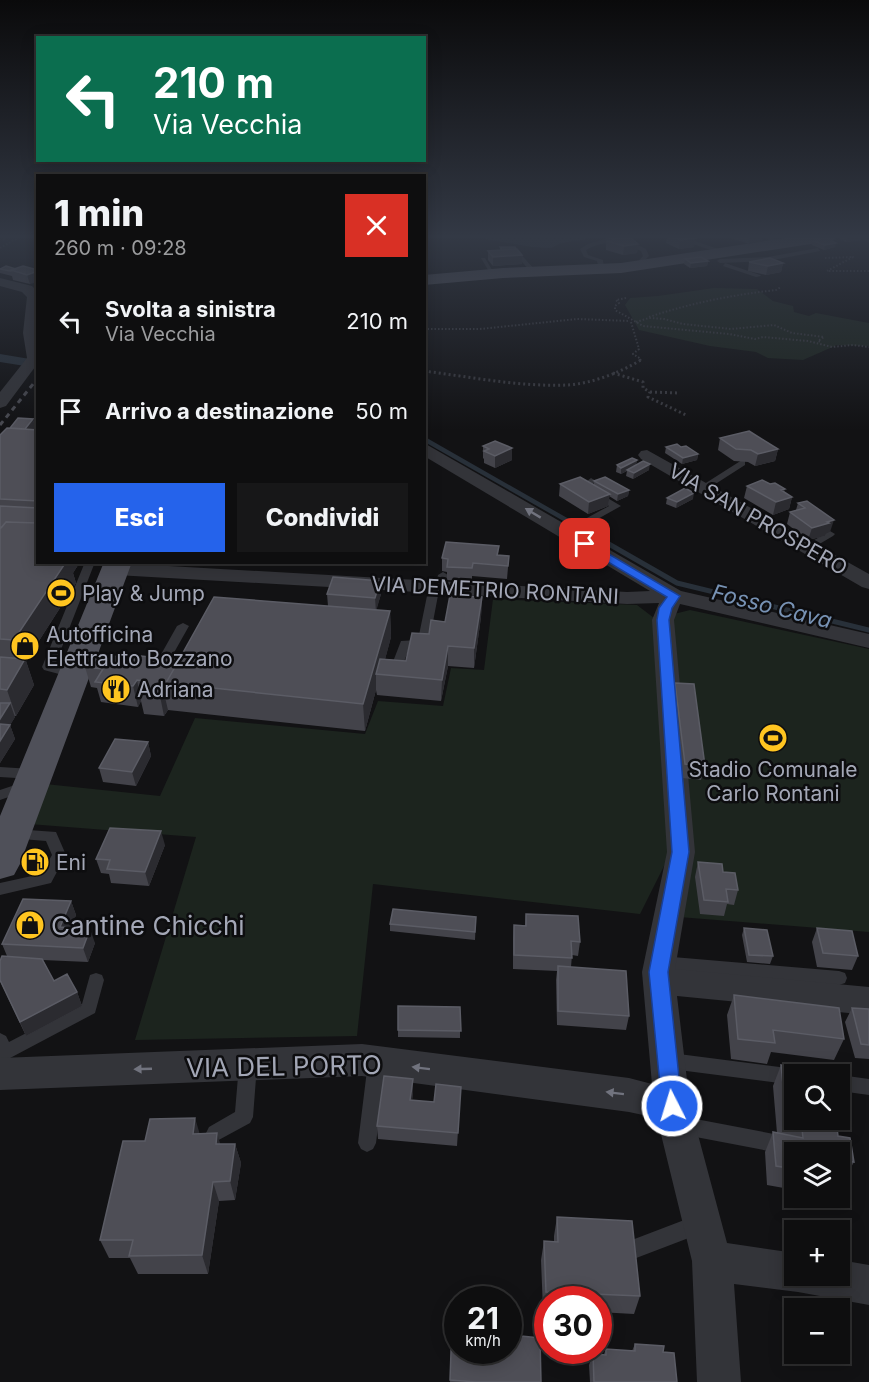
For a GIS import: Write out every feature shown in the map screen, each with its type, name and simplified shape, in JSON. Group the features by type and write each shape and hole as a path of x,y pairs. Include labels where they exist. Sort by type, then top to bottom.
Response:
{"main road":[{"path":"0,864 82,663 108,565"}],"street":[{"path":"0,403 33,367 30,333 34,300"},
{"path":"426,449 574,529 674,596 666,608 663,620 681,852 660,972 674,1115 712,1261 718,1382"},
{"name":"VIA SAN PROSPERO","path":"647,455 869,583"},
{"name":"VIA DEMETRIO RONTANI","path":"108,565 197,568 439,583 627,598 674,596 869,641"},
{"path":"660,972 869,1001"},
{"name":"VIA DEL PORTO","path":"6,1060 249,1065 362,1060 629,1095 674,1115"},
{"path":"712,1261 784,1271"},
{"path":"850,1283 869,1286"}],"lane":[{"path":"703,488 742,463"},
{"path":"574,529 616,506 591,492 586,486 591,481"},
{"path":"807,547 830,534"},
{"path":"395,672 405,643 423,643 439,583"},
{"path":"139,660 163,662 183,626"},
{"path":"0,772 34,779"},
{"path":"0,795 34,779"},
{"path":"0,889 46,879 59,855 51,836 13,834"},
{"path":"660,972 839,978"},
{"path":"6,1060 89,1008 96,980"},
{"path":"668,1061 784,1076"},
{"path":"367,1143 377,1062"},
{"path":"215,1133 244,1117 249,1065"},
{"path":"850,1084 869,1087"},
{"path":"674,1115 779,1144"},
{"path":"630,1250 702,1223"}],"path":[{"path":"426,371 502,381 568,385 585,383 612,373 635,364 641,359 633,354 639,349 638,340 630,321 615,310 615,306 619,303 616,300"},
{"path":"649,318 657,313 708,300"},
{"path":"636,323 636,321 649,318 731,329 774,325 779,329 801,336 824,337 818,341 838,347"},
{"path":"426,329 480,329 578,319 630,321 643,326 729,334 755,339 763,337 808,341 838,347 853,345 869,347"},
{"path":"612,373 643,382 643,388 650,392 679,393"},
{"path":"650,392 648,397 654,402 686,415"}],"shaded area":[{"path":"628,300 772,300 793,306 794,312 809,316 816,313 869,323 869,346 837,345 803,360 768,358 756,352 710,346 639,330 625,305"},
{"path":"493,599 637,605 654,618 672,850 640,914 373,884 357,1036 135,1040 196,837 29,824 45,784 160,796 195,718 365,734 378,701 443,706 451,668 484,670"},
{"name":"Stadio Comunale Carlo Rontani","path":"690,610 869,649 869,932 679,917 671,619 674,614"}],"building":[{"path":"18,418 33,419 25,429 10,428"},
{"path":"7,428 36,430 36,501 0,499 0,435"},
{"path":"749,431 778,449 758,454 751,450 736,449 720,438"},
{"path":"495,441 512,448 495,456 484,451 489,449 483,446"},
{"path":"677,444 681,447 686,446 698,454 683,458 666,447"},
{"path":"632,458 637,460 621,468 617,465"},
{"path":"643,461 650,464 634,473 627,470"},
{"path":"580,477 610,494 589,502 560,484"},
{"path":"605,477 629,490 618,494 594,481"},
{"path":"762,480 770,484 775,483 792,497 776,502 747,486"},
{"path":"685,488 694,493 677,502 667,498"},
{"path":"807,501 834,520 812,528 790,512 805,508 798,503"},
{"path":"0,506 36,508 36,523 6,522 0,527"},
{"path":"6,522 36,523 36,564 65,564 14,640 0,639 0,529"},
{"path":"446,542 499,546 497,555 509,556 508,566 473,563 472,568 447,567 448,559 442,558"},
{"path":"333,577 380,581 375,598 327,594"},
{"path":"450,595 482,597 474,648 448,646 442,680 376,674 380,659 406,661 412,633 429,634 431,620 445,622"},
{"path":"214,597 390,611 363,704 166,683"},
{"path":"94,654 139,659 141,656 179,660 166,683 167,690 163,689 160,696 139,694 146,681 137,680 133,686 95,682 103,669 85,667"},
{"path":"0,657 25,659 7,690 0,689"},
{"path":"675,683 694,684 705,766 685,764"},
{"path":"0,703 10,703 0,719"},
{"path":"0,724 10,725 0,741"},
{"path":"115,739 148,742 132,772 99,768"},
{"path":"110,828 161,831 145,872 107,869 110,860 96,859"},
{"path":"698,862 722,864 723,872 735,873 738,890 726,889 728,902 704,900"},
{"path":"23,899 71,901 60,927 90,929 83,948 2,944"},
{"path":"393,909 476,917 475,932 390,924"},
{"path":"526,914 578,916 580,942 571,941 572,958 514,955 514,925 526,926"},
{"path":"744,928 767,930 773,956 749,955"},
{"path":"817,928 852,931 858,956 823,953"},
{"path":"2,956 42,959 54,981 67,974 77,992 20,1022 0,980"},
{"path":"558,966 626,971 629,1016 558,1011"},
{"path":"734,995 839,1008 844,1039 773,1030 775,1043 738,1039"},
{"path":"398,1006 460,1007 461,1031 398,1030"},
{"path":"852,1008 869,1009 869,1045 861,1044"},
{"path":"781,1065 784,1065 784,1095"},
{"path":"384,1076 413,1079 410,1100 434,1102 436,1084 461,1087 458,1133 377,1126"},
{"path":"195,1118 193,1134 217,1133 216,1144 235,1144 230,1181 213,1182 202,1255 129,1256 133,1240 100,1240 123,1141 145,1141 150,1119"},
{"path":"802,1130 837,1130 838,1136 850,1138 854,1162 850,1161 850,1142 784,1142 784,1167 776,1166 773,1132 803,1138"},
{"path":"557,1217 632,1221 640,1296 612,1295 612,1286 546,1286 544,1241 558,1242"},
{"path":"522,1336 534,1337 534,1364 541,1364 541,1382 450,1380 451,1364 522,1364"},
{"path":"635,1344 664,1346 663,1352 674,1353 677,1382 594,1382 593,1364 612,1364 612,1349 635,1351"}],"waterway":[{"path":"0,358 25,362"},
{"name":"Fosso Cava","path":"426,440 575,525"},
{"name":"Fosso Cava","path":"572,523 677,583 869,630"}],"railway":[{"path":"0,425 36,380"}],"place":[{"name":"Play & Jump","path":"61,593"},
{"name":"Autofficina Elettrauto Bozzano","path":"25,646"},
{"name":"Adriana","path":"116,689"},
{"name":"Stadio Comunale Carlo Rontani","path":"773,738"},
{"name":"Eni","path":"35,862"},
{"name":"Cantine Chicchi","path":"30,925"}],"route":[{"path":"585,544 674,596 666,608 663,620 681,852 658,972 672,1106"}]}
